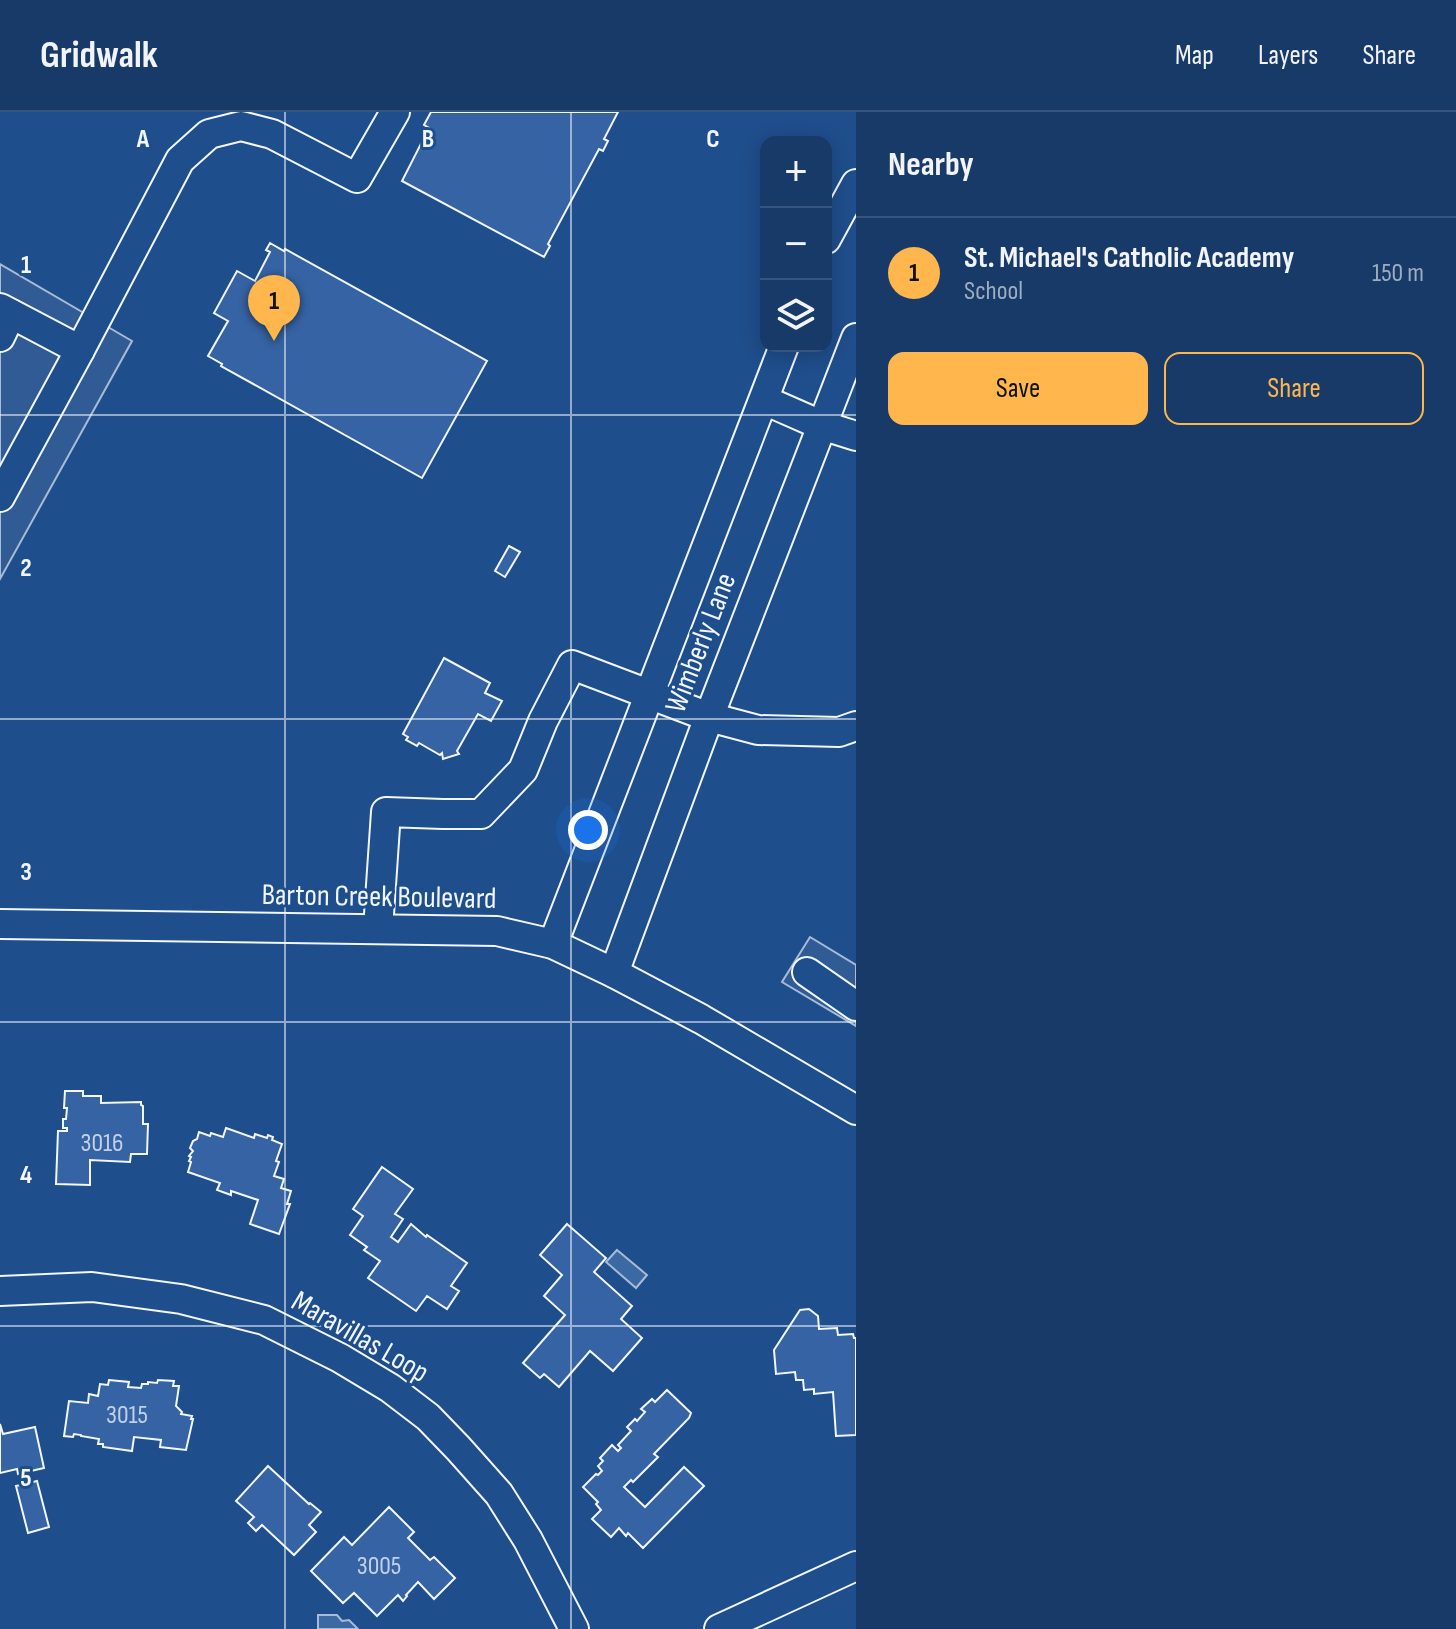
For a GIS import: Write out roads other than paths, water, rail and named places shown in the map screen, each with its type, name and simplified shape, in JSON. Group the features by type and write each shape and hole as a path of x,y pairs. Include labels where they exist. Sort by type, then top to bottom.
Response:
{"street":[{"path":"0,497 180,160 209,134 241,126 272,134 357,178 395,112"},
{"path":"832,228 856,184"},
{"path":"4,320 80,350"},
{"name":"Wimberly Lane","path":"614,973 856,338"},
{"name":"Wimberly Lane","path":"553,944 782,352"},
{"path":"764,400 821,425 856,436"},
{"path":"378,929 386,812 481,814 523,770 543,721 572,665 709,717 758,730 839,732 856,726"},
{"name":"Barton Creek Boulevard","path":"0,924 497,931 553,944 614,973 855,1107"},
{"path":"807,972 856,1006"},
{"name":"Maravillas Loop","path":"0,1291 92,1287 181,1299 264,1320 340,1358 390,1388 428,1417 499,1494 528,1540 574,1629"},
{"path":"719,1629 856,1566"}],"place":[{"name":"St. Michael's Catholic Academy","path":"274,341"}]}
